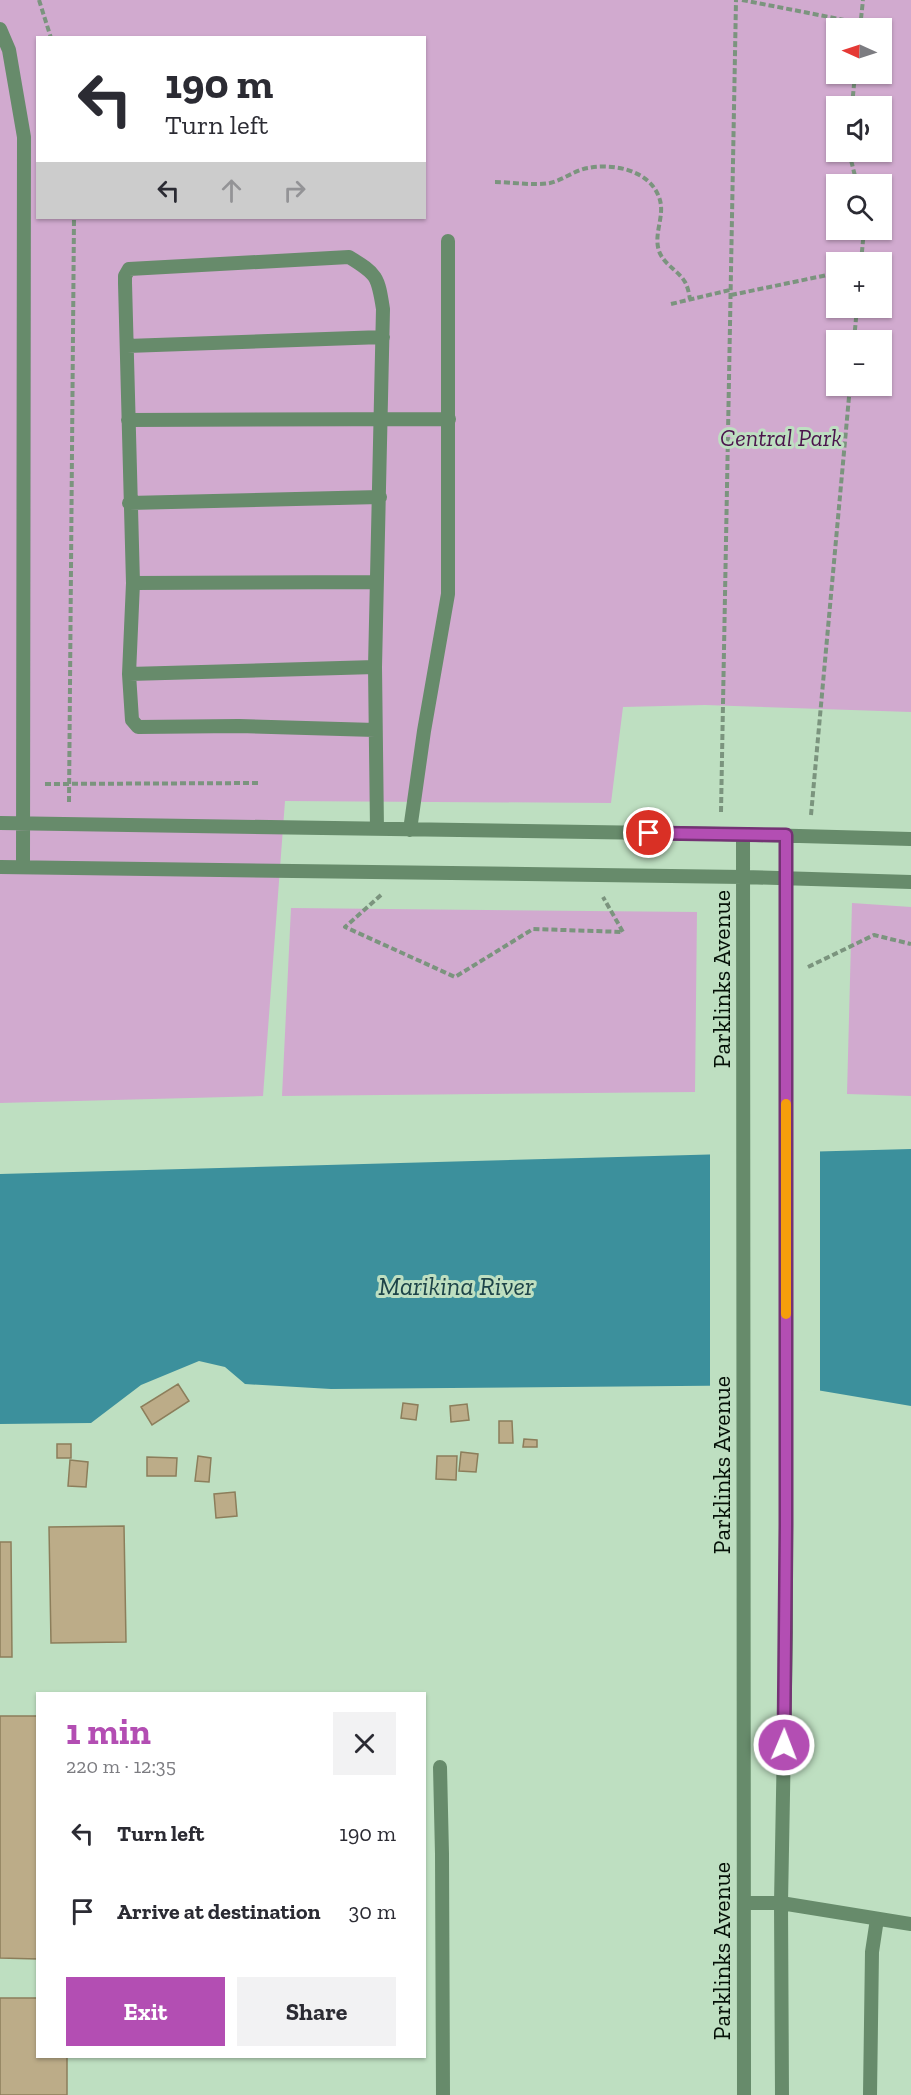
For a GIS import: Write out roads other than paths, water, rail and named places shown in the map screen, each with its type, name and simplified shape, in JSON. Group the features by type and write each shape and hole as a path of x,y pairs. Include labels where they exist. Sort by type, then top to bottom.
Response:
{"lane":[{"path":"0,29 9,50 24,137 23,867"},
{"path":"410,830 424,731 448,594 448,241"},
{"path":"375,730 238,726 138,727 132,720 129,674 133,583 129,503 125,283 125,276 129,269 349,257 373,272 380,286 383,337 376,582 377,830"},
{"path":"126,346 383,337"},
{"path":"128,420 449,419"},
{"path":"129,503 380,497"},
{"path":"133,583 376,582"},
{"path":"129,674 375,667"},
{"path":"0,823 743,834 911,839"},
{"name":"Parklinks Avenue","path":"743,834 744,2095"},
{"path":"782,2095 786,1632 786,835"},
{"path":"0,867 743,877 911,882"},
{"path":"440,1767 443,2095"},
{"path":"744,1904 782,1903 911,1924"},
{"path":"870,2095 872,1952 877,1919"}],"water":[{"name":"Marikina River","path":"911,1149 911,1406 787,1385 331,1389 245,1384 225,1367 199,1361 141,1385 91,1423 0,1424 0,1174"}],"park label":[{"name":"Central Park","path":"781,437"}]}
